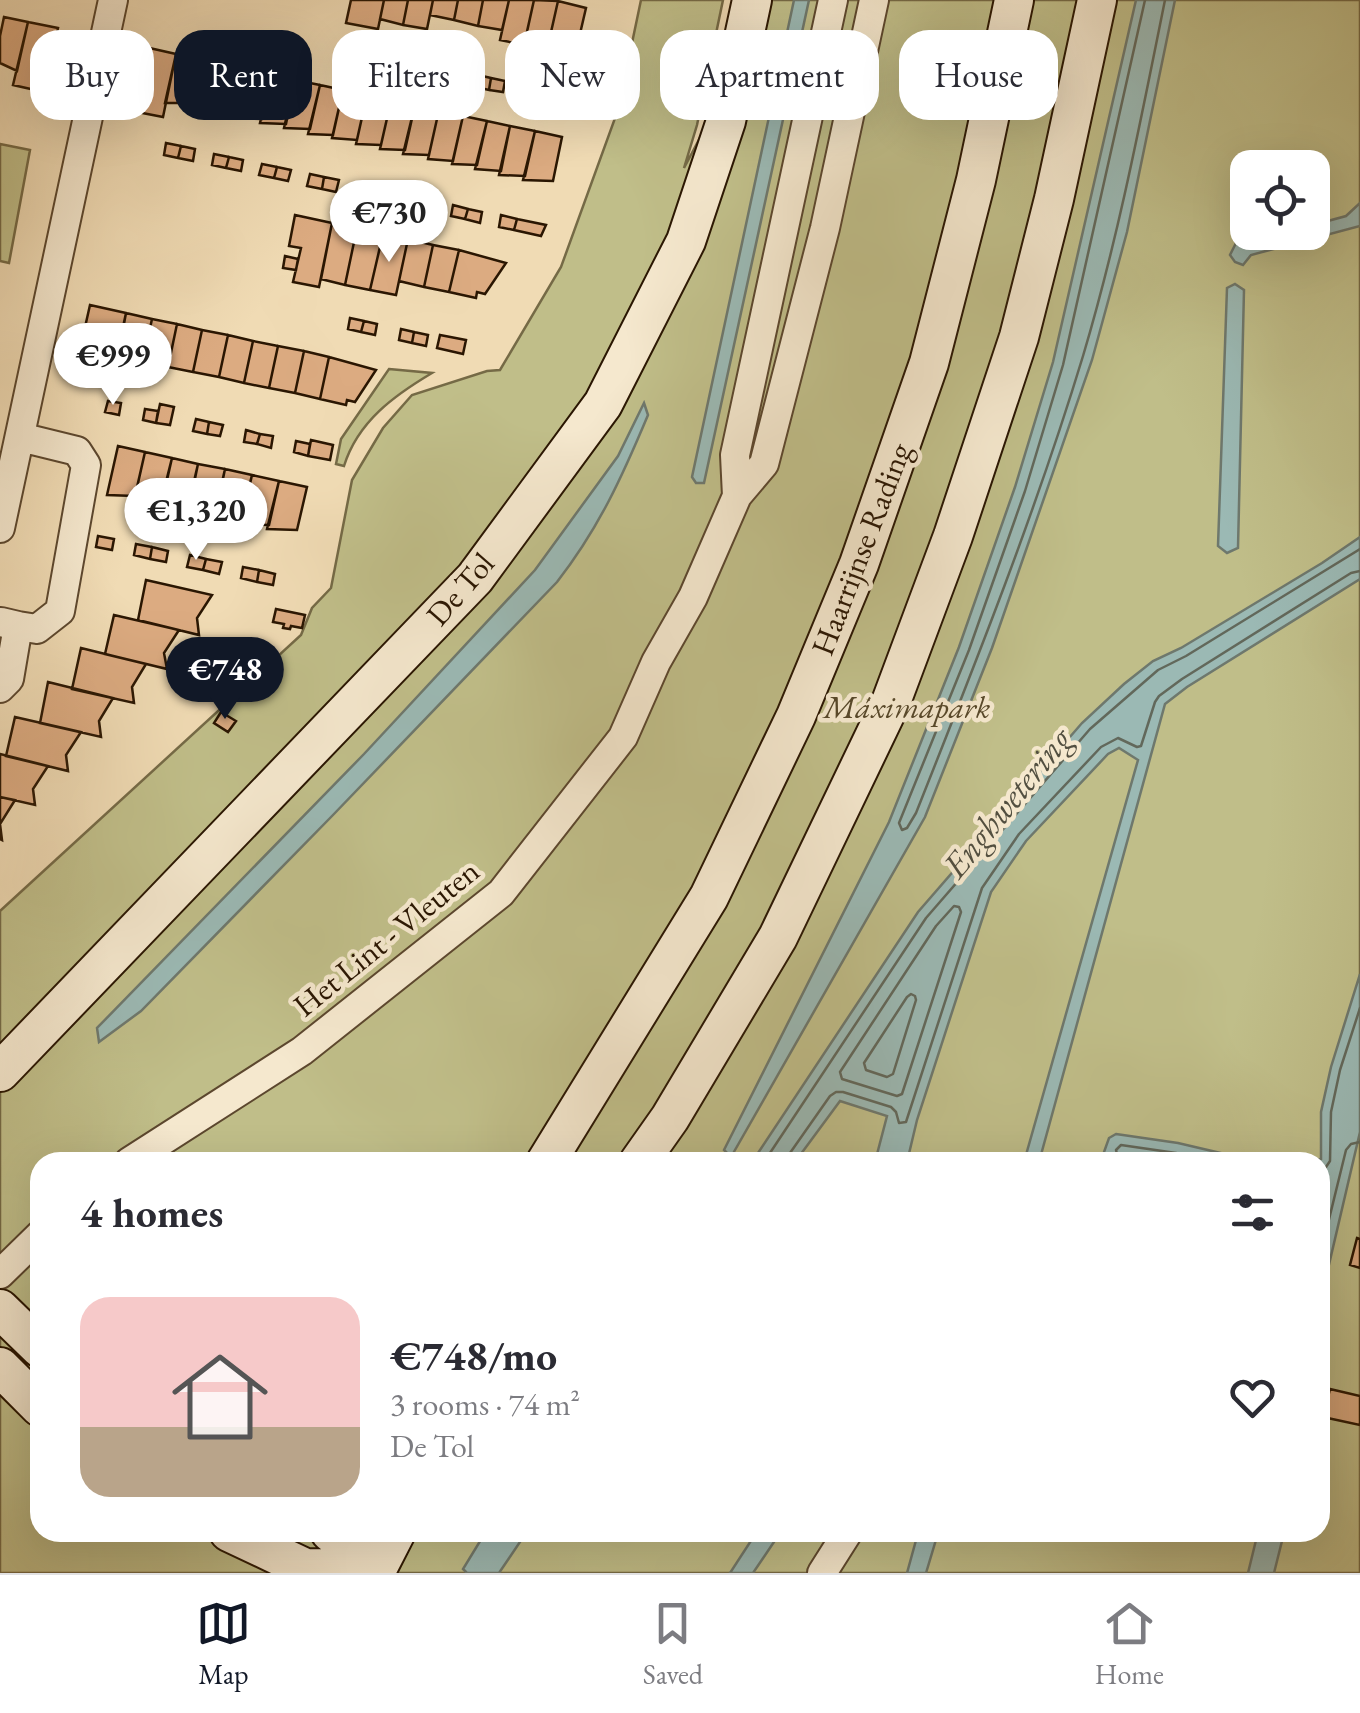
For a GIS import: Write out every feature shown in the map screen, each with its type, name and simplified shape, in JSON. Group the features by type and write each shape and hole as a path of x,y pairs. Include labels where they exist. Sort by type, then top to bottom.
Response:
{"main road":[{"name":"De Tol","path":"0,1072 475,578 603,404 686,242 726,121 752,0"},
{"name":"Haarrijnse Rading","path":"552,1152 709,897 796,716 859,564 929,363 976,180 1014,0"},
{"path":"646,1152 778,937 891,702 953,536 1020,337 1096,0"},
{"path":"0,1309 30,1338"},
{"path":"0,1368 30,1397"},
{"path":"249,1542 304,1570 380,1572"},
{"path":"304,1570 314,1542"},
{"path":"342,1542 380,1572"},
{"path":"380,1572 392,1542"}],"street":[{"path":"0,528 113,0"},
{"name":"Het Lint - Vleuten","path":"737,496 735,455 833,0"},
{"name":"Het Lint - Vleuten","path":"145,1152 302,1051 501,894 622,736 656,662 693,597 737,496 764,464 824,228 874,0"},
{"path":"785,218 824,228"},
{"path":"0,688 9,679 9,624 37,629 60,611 86,465 77,451 20,437"},
{"path":"0,1274 30,1245"},
{"path":"822,1573 842,1542"}],"green space":[{"name":"Máximapark","path":"641,0 723,0 717,30 660,30 660,120 698,120 684,168 706,120 879,120 879,30 726,30 733,0 1360,0 1360,1573 0,1573 0,911 301,635 312,608 331,588 352,480 383,428 412,395 500,370 561,267 614,120 640,120 640,30 635,30"},
{"path":"0,144 30,150 9,263 0,261"},
{"path":"389,369 432,373 379,411 358,436 344,466 336,464 341,439"}],"water":[{"path":"794,0 809,0 802,30 788,30"},
{"path":"1136,0 1175,0 1127,232 1092,360 992,648 925,817 734,1152 726,1152 889,822 959,647 1015,487 1053,362"},
{"path":"768,120 783,120 704,483 696,483 692,477"},
{"path":"1360,203 1360,226 1330,234 1330,220 1346,216"},
{"path":"1232,250 1270,250 1251,255 1243,265 1230,255"},
{"path":"1235,284 1244,290 1238,548 1227,553 1218,546 1227,288"},
{"path":"644,403 648,415 619,481 557,582 141,1011 99,1042 97,1028 364,754 535,570 618,456"},
{"path":"1360,537 1360,579 1165,704 1042,1152 1027,1152 1138,760 1119,748 1108,754 1026,841 991,892 909,1152 878,1152 887,1116 840,1101 802,1152 759,1152 918,912 1082,723 1153,661"},
{"path":"1360,974 1360,1132 1330,1260 1330,1152 1321,1152 1321,1112"},
{"path":"1116,1134 1216,1152 1104,1152 1109,1138"},
{"path":"480,1542 520,1542 499,1573 467,1573 463,1569"},
{"path":"750,1542 774,1542 753,1573 730,1573"},
{"path":"916,1542 935,1542 926,1573 907,1573"},
{"path":"1256,1542 1282,1542 1274,1573 1248,1573"}],"building":[{"path":"351,0 384,0 378,29 346,23"},
{"path":"384,0 408,0 403,25 380,19"},
{"path":"408,0 433,0 427,29 403,25"},
{"path":"433,0 458,0 454,20 430,15"},
{"path":"458,0 483,0 478,26 454,20"},
{"path":"483,0 509,0 502,30 478,26"},
{"path":"509,0 534,0 527,30 505,30 505,41 500,40"},
{"path":"534,0 558,1 551,30 527,30"},
{"path":"558,1 586,8 581,30 551,30"},
{"path":"4,17 28,22 17,71 0,63"},
{"path":"28,22 58,28 30,30 30,89 13,85"},
{"path":"154,49 174,54 163,117 154,115"},
{"path":"174,63 174,103 165,103"},
{"path":"491,78 505,81 503,92 489,90"},
{"path":"312,83 320,85 310,129 284,128 286,120 312,120"},
{"path":"320,85 332,88 332,120 336,120 333,135 308,134"},
{"path":"261,120 287,120 286,124 260,123"},
{"path":"336,120 361,120 357,140 332,138"},
{"path":"361,120 387,120 381,145 356,144"},
{"path":"387,120 412,120 405,150 380,149"},
{"path":"411,120 437,120 429,155 403,154"},
{"path":"437,120 462,120 453,161 428,159"},
{"path":"462,120 487,121 477,165 452,164"},
{"path":"487,121 510,126 501,171 475,169"},
{"path":"510,126 535,131 525,176 499,175"},
{"path":"535,131 562,137 553,181 523,180"},
{"path":"166,143 181,146 178,158 164,155"},
{"path":"181,146 195,149 193,161 178,158"},
{"path":"214,154 229,157 226,168 212,165"},
{"path":"229,157 243,160 241,171 226,168"},
{"path":"262,164 277,167 274,178 259,175"},
{"path":"277,167 291,170 288,181 274,178"},
{"path":"310,174 324,177 322,189 307,186"},
{"path":"324,177 339,180 336,192 322,189"},
{"path":"358,184 372,187 370,199 355,196"},
{"path":"372,187 387,191 384,202 370,199"},
{"path":"405,195 420,198 417,209 403,206"},
{"path":"420,198 434,201 432,212 417,209"},
{"path":"453,205 468,209 465,219 451,216"},
{"path":"468,209 482,212 480,223 465,219"},
{"path":"295,215 332,223 319,287 293,282 301,248 289,246"},
{"path":"501,215 517,219 514,230 499,227"},
{"path":"517,219 546,225 541,236 514,230"},
{"path":"332,223 357,228 345,285 321,279"},
{"path":"357,228 383,234 370,290 345,285"},
{"path":"383,234 408,239 396,295 370,290"},
{"path":"408,239 433,245 424,287 399,281"},
{"path":"433,245 459,250 449,292 424,287"},
{"path":"459,250 506,263 485,294 477,292 476,298 449,292"},
{"path":"285,256 298,259 296,270 283,268"},
{"path":"90,305 126,313 114,378 88,372 95,339 83,336"},
{"path":"126,313 152,319 143,361 117,355"},
{"path":"350,318 364,321 361,332 348,329"},
{"path":"152,319 177,324 168,367 143,361"},
{"path":"364,321 377,324 375,335 361,332"},
{"path":"177,324 202,330 193,372 168,367"},
{"path":"401,329 414,332 412,343 399,340"},
{"path":"202,330 228,335 219,377 193,372"},
{"path":"414,332 428,335 426,346 412,343"},
{"path":"228,335 253,341 244,383 219,377"},
{"path":"440,335 466,340 463,354 437,348"},
{"path":"253,341 278,346 269,388 244,383"},
{"path":"278,346 304,351 295,393 269,388"},
{"path":"304,351 329,357 320,399 295,393"},
{"path":"329,357 376,370 355,402 347,400 346,405 320,399"},
{"path":"108,401 121,403 119,415 105,412"},
{"path":"160,404 174,407 170,425 156,423"},
{"path":"145,409 158,411 156,423 143,420"},
{"path":"196,419 209,422 207,434 193,431"},
{"path":"209,422 223,425 220,436 207,434"},
{"path":"246,430 260,434 257,444 244,442"},
{"path":"260,434 273,436 271,448 257,444"},
{"path":"311,440 333,445 330,460 308,456"},
{"path":"296,441 310,444 308,456 294,452"},
{"path":"118,446 145,452 135,496 107,495"},
{"path":"145,452 172,458 162,502 134,501"},
{"path":"172,458 198,464 189,508 160,506"},
{"path":"198,464 225,469 216,513 187,512"},
{"path":"225,469 252,475 242,519 214,518"},
{"path":"252,475 279,481 269,525 240,524"},
{"path":"279,481 307,487 297,530 267,529"},
{"path":"98,536 114,539 112,550 96,547"},
{"path":"136,544 152,547 150,559 134,555"},
{"path":"152,547 168,551 166,562 150,559"},
{"path":"190,555 206,559 203,570 187,567"},
{"path":"206,559 222,562 219,574 203,570"},
{"path":"243,567 259,570 257,582 241,578"},
{"path":"259,570 275,574 273,585 257,582"},
{"path":"146,580 212,595 197,618 199,635 138,620"},
{"path":"276,609 305,615 302,628 283,628 284,624 273,622"},
{"path":"114,615 179,630 164,653 167,669 105,654"},
{"path":"81,648 146,664 132,687 134,703 72,689"},
{"path":"48,682 113,698 99,721 101,737 40,723"},
{"path":"221,712 236,721 228,732 214,723"},
{"path":"15,717 81,732 66,755 68,771 6,756"},
{"path":"0,754 48,766 33,789 35,805 0,797"},
{"path":"0,797 15,800 0,824"},
{"path":"1357,1238 1360,1239 1360,1268 1350,1265"},
{"path":"1330,1389 1360,1396 1360,1425 1330,1419"}],"water label":[{"name":"Enghwetering","path":"1007,802"}]}
